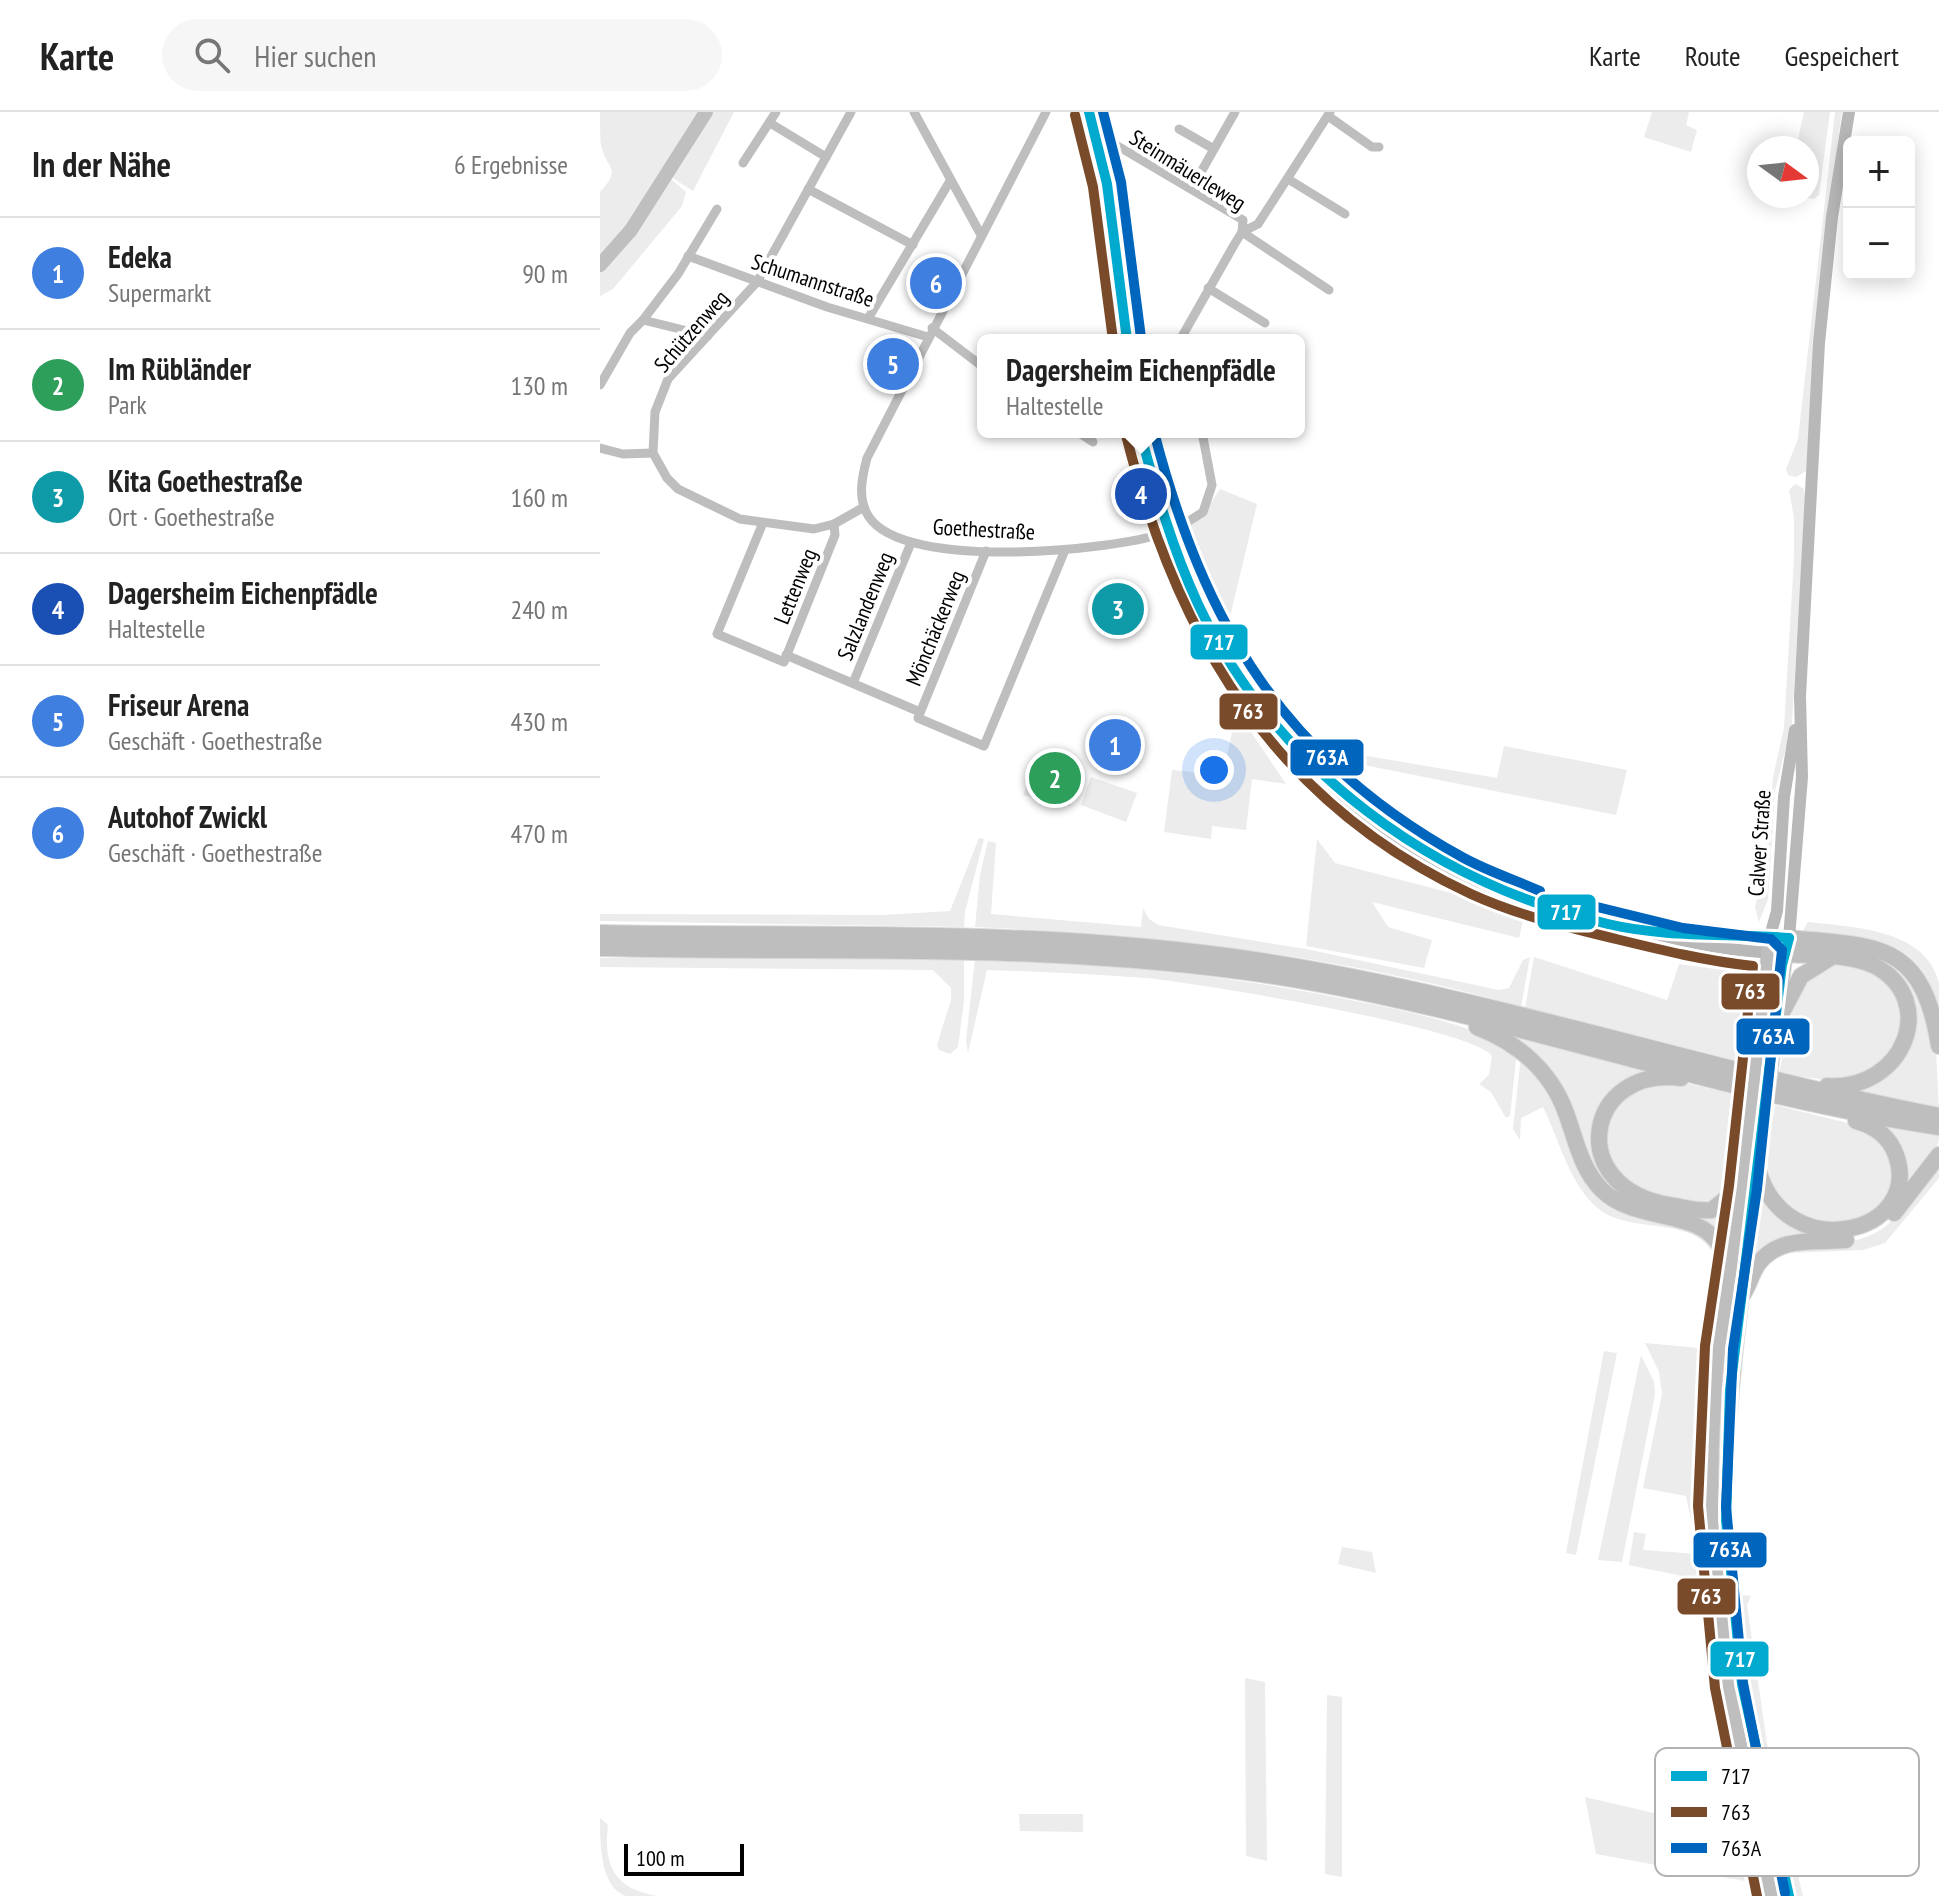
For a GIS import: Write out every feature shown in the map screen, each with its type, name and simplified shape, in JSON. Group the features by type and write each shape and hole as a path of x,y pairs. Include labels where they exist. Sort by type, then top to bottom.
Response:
{"highway":[{"path":"600,933 963,935 1092,941 1207,953 1433,994 1836,1096 1939,1116"},
{"path":"1780,948 1869,946 1901,961 1919,979 1924,990 1939,1046"},
{"path":"600,948 939,948 1083,954 1254,973 1432,1008 1814,1105 1939,1127"},
{"path":"1734,1071 1747,1068 1822,1086 1841,1087 1868,1081 1890,1067 1906,1038 1908,1017 1903,995 1879,969 1780,948"},
{"path":"1776,1024 1801,976 1832,957"},
{"path":"1432,1008 1449,1018 1496,1034 1532,1059 1561,1100 1584,1166 1612,1198 1635,1211 1696,1225 1719,1244 1727,1265 1719,1348"},
{"path":"1716,1079 1654,1077 1621,1093 1609,1106 1599,1134 1608,1172 1635,1197 1712,1210 1733,1193 1748,1140"},
{"path":"1758,1169 1772,1202 1785,1215 1809,1226 1848,1229 1874,1219 1886,1208 1895,1195 1898,1176 1898,1160 1888,1138 1866,1124 1826,1114 1814,1105"},
{"path":"1740,1298 1757,1266 1778,1247 1805,1241 1845,1240 1877,1228 1888,1220 1939,1155"}],"main road":[{"name":"Calwer Straße","path":"1766,1052 1776,1024 1780,948 1770,936"},
{"name":"Calwer Straße","path":"1756,1748 1742,1684 1727,1562 1727,1446 1740,1298 1758,1169 1757,1116 1780,948"},
{"name":"Calwer Straße","path":"1742,1748 1729,1685 1714,1562 1712,1446 1719,1348 1748,1140 1757,1116"},
{"name":"Calwer Straße","path":"1767,1876 1771,1896"},
{"name":"Calwer Straße","path":"1785,1876 1789,1896"}],"street":[{"path":"743,163 776,112"},
{"name":"Schützenweg","path":"653,453 655,412 668,379 757,282 851,112"},
{"path":"914,112 981,235"},
{"path":"600,448 623,454 653,453 667,478 678,489 718,511 762,525 814,529 834,524 864,507 861,485 867,458 1046,112"},
{"path":"1089,112 1113,216 1126,334"},
{"path":"1192,188 1235,112"},
{"name":"Calwer Straße","path":"1780,948 1802,777 1800,696 1818,359 1829,247 1849,112"},
{"path":"1183,334 1242,232 1258,224 1329,114 1372,147 1379,147"},
{"path":"770,123 826,157"},
{"path":"1179,129 1214,149"},
{"name":"Steinmäuerleweg","path":"1099,147 1116,145 1192,188 1243,220 1242,232 1329,290"},
{"path":"1288,179 1345,214"},
{"path":"869,317 950,181"},
{"path":"808,189 913,245"},
{"path":"600,385 630,333 643,320 688,256 717,209"},
{"name":"Schumannstraße","path":"688,256 757,282 930,333"},
{"path":"1208,288 1265,323"},
{"path":"643,320 708,336"},
{"path":"930,333 977,363"},
{"path":"1087,438 1093,442"},
{"path":"1141,438 1165,533 1211,633 1253,697 1304,757 1360,808 1423,851 1473,879 1535,904 1680,942 1780,948"},
{"name":"Goethestraße","path":"864,507 884,531 911,543 986,551 1065,550 1165,533 1203,512 1208,502 1211,464 1204,438"},
{"name":"Lettenweg","path":"785,658 835,535 834,524"},
{"path":"762,525 717,634 853,683 984,746 1065,550"},
{"name":"Salzlandenweg","path":"853,683 911,543"},
{"name":"Mönchäckerweg","path":"919,715 986,551"},
{"name":"Calwer Straße","path":"1770,936 1777,911 1786,777 1800,696"},
{"path":"1644,931 1770,936"}],"shaded area":[{"path":"600,112 734,112 693,191 663,172 686,192 682,206 613,289 600,296 600,192 612,173 601,146"},
{"path":"1652,112 1689,112 1686,125 1697,130 1691,152 1644,137"},
{"path":"1804,112 1830,112 1819,195 1819,136 1799,136"},
{"path":"1835,112 1842,112 1822,255 1806,471 1796,477 1788,475 1786,469 1798,439"},
{"path":"1795,484 1804,489 1805,499 1792,724 1775,791 1768,899 1759,922 1755,907 1765,871 1773,777 1784,728 1794,558 1794,518 1789,490"},
{"path":"1220,489 1257,504 1228,625 1179,529 1203,514"},
{"path":"1237,711 1286,784 1252,779 1246,830 1212,826 1211,839 1164,832 1172,770 1232,776 1223,773"},
{"path":"1504,746 1627,770 1616,815 1329,758 1332,750 1497,778"},
{"path":"1038,756 1083,775 1070,806 1023,795"},
{"path":"1091,777 1137,793 1126,822 1081,805"},
{"path":"979,838 984,839 964,927 600,921 600,914 883,915 950,911"},
{"path":"1317,839 1335,863 1525,912 1519,938 1372,902 1388,927 1432,940 1424,968 1306,946"},
{"path":"988,841 996,843 991,914 1141,927 1143,908 1149,919 1158,925 1306,949 1499,990 1509,988 1523,960 1530,957 1521,1007 1386,974 1250,950 1113,936 975,927 980,875"},
{"path":"1808,922 1886,934 1920,952 1932,966 1939,984 1939,1016 1927,980 1911,958 1898,949 1869,939 1807,932 1803,930"},
{"path":"1592,925 1632,935 1680,954 1743,961 1750,966 1681,960 1589,936"},
{"path":"1861,953 1892,965 1915,984 1936,1049 1939,1111 1847,1093 1885,1077 1904,1055 1900,982"},
{"path":"964,957 964,1001 958,1047 950,1054 939,1050 937,1045 951,1000 951,988 933,970 600,967 600,958"},
{"path":"1534,957 1667,1000 1679,964 1751,974 1750,1066 1525,1008"},
{"path":"975,958 1071,963 1213,977 1308,992 1438,1020 1478,1033 1517,1051 1510,1116 1506,1118 1491,1092 1479,1084 1489,1075 1492,1056 1474,1045 1387,1020 1329,1008 1145,978 987,970 968,1053 966,1041"},
{"path":"1835,963 1880,977 1899,1003 1905,1016 1887,1065 1844,1083 1779,1073 1798,984"},
{"path":"1513,1036 1655,1072 1603,1108 1609,1182 1629,1200 1702,1216 1734,1198 1730,1234 1722,1241 1637,1206 1601,1181"},
{"path":"1521,1055 1542,1077 1591,1183 1711,1241 1723,1264 1711,1582 1629,1565 1634,1532 1646,1534 1643,1550 1698,1554 1686,1496 1643,1488 1662,1394 1659,1372 1645,1343 1710,1349 1713,1254 1704,1242 1692,1234 1629,1222 1600,1210 1573,1176 1543,1107 1521,1118 1520,1140 1513,1129"},
{"path":"1677,1081 1746,1097 1733,1182 1712,1205 1641,1196 1605,1154 1610,1119 1622,1100 1643,1089"},
{"path":"1775,1105 1864,1127 1893,1157 1893,1184 1877,1210 1837,1225 1802,1216 1781,1203 1768,1181 1767,1154"},
{"path":"1886,1127 1939,1135 1931,1158 1892,1209 1880,1220 1892,1208 1900,1192 1903,1172 1899,1153"},
{"path":"1939,1162 1939,1178 1885,1243 1863,1250 1788,1253 1787,1249 1844,1243 1878,1231 1905,1207"},
{"path":"1761,1197 1788,1222 1810,1231 1847,1233 1880,1220 1848,1235 1785,1241 1750,1265"},
{"path":"1604,1351 1617,1353 1576,1555 1566,1553"},
{"path":"1641,1355 1654,1382 1655,1395 1622,1562 1598,1560"},
{"path":"1342,1547 1372,1552 1376,1573 1338,1564"},
{"path":"1695,1588 1711,1590 1738,1748 1724,1748 1703,1619 1691,1601 1697,1594 1693,1593"},
{"path":"1736,1594 1751,1596 1747,1605 1768,1748 1759,1748"},
{"path":"1245,1678 1265,1682 1267,1861 1246,1856"},
{"path":"1327,1695 1342,1697 1342,1877 1325,1874"},
{"path":"1585,1797 1655,1813 1655,1865 1596,1854"},
{"path":"1019,1814 1083,1814 1083,1832 1020,1831"},
{"path":"600,1818 608,1825 608,1852 615,1873 631,1888 657,1896 626,1896 611,1884 603,1863"},
{"path":"1717,1876 1744,1876 1745,1881"},
{"path":"1751,1876 1760,1876 1763,1896 1755,1896"},
{"path":"1789,1876 1798,1876 1803,1896 1794,1896"}],"waterway":[{"path":"600,265 631,230 706,112"}],"transit line":[{"name":"717","path":"1089,112 1107,184 1126,334"},
{"name":"763A","path":"1103,112 1121,182 1140,334"},
{"name":"763","path":"1075,115 1093,187 1112,334"},
{"name":"763","path":"1127,438 1147,509 1174,580 1206,645 1244,706 1289,762 1342,812 1402,856 1471,894 1506,908 1650,947 1753,966 1729,1186 1705,1346 1698,1506 1715,1688 1727,1748"},
{"name":"717","path":"1142,438 1180,562 1198,604 1231,664 1270,718 1316,767 1367,811 1422,849 1481,880 1543,905 1630,928 1789,938"},
{"name":"763A","path":"1156,438 1174,501 1198,566 1226,625 1260,680 1300,730 1346,776 1400,818 1462,857 1540,891"},
{"name":"763A","path":"1589,905 1683,928 1771,939 1782,950 1757,1189 1733,1349 1726,1507 1743,1683 1756,1748"},
{"name":"717","path":"1756,1748 1742,1684 1726,1520 1730,1390 1782,965 1789,938"},
{"name":"763","path":"1753,1876 1757,1896"},
{"name":"763A","path":"1782,1876 1785,1893"},
{"name":"717","path":"1785,1876 1789,1896"}],"place":[{"name":"Autohof Zwickl","path":"936,283"},
{"name":"Friseur Arena","path":"893,364"},
{"name":"Dagersheim Eichenpfädle","path":"1141,494"},
{"name":"Kita Goethestraße","path":"1118,609"},
{"name":"Edeka","path":"1115,745"},
{"name":"Im Rübländer","path":"1055,778"}]}
